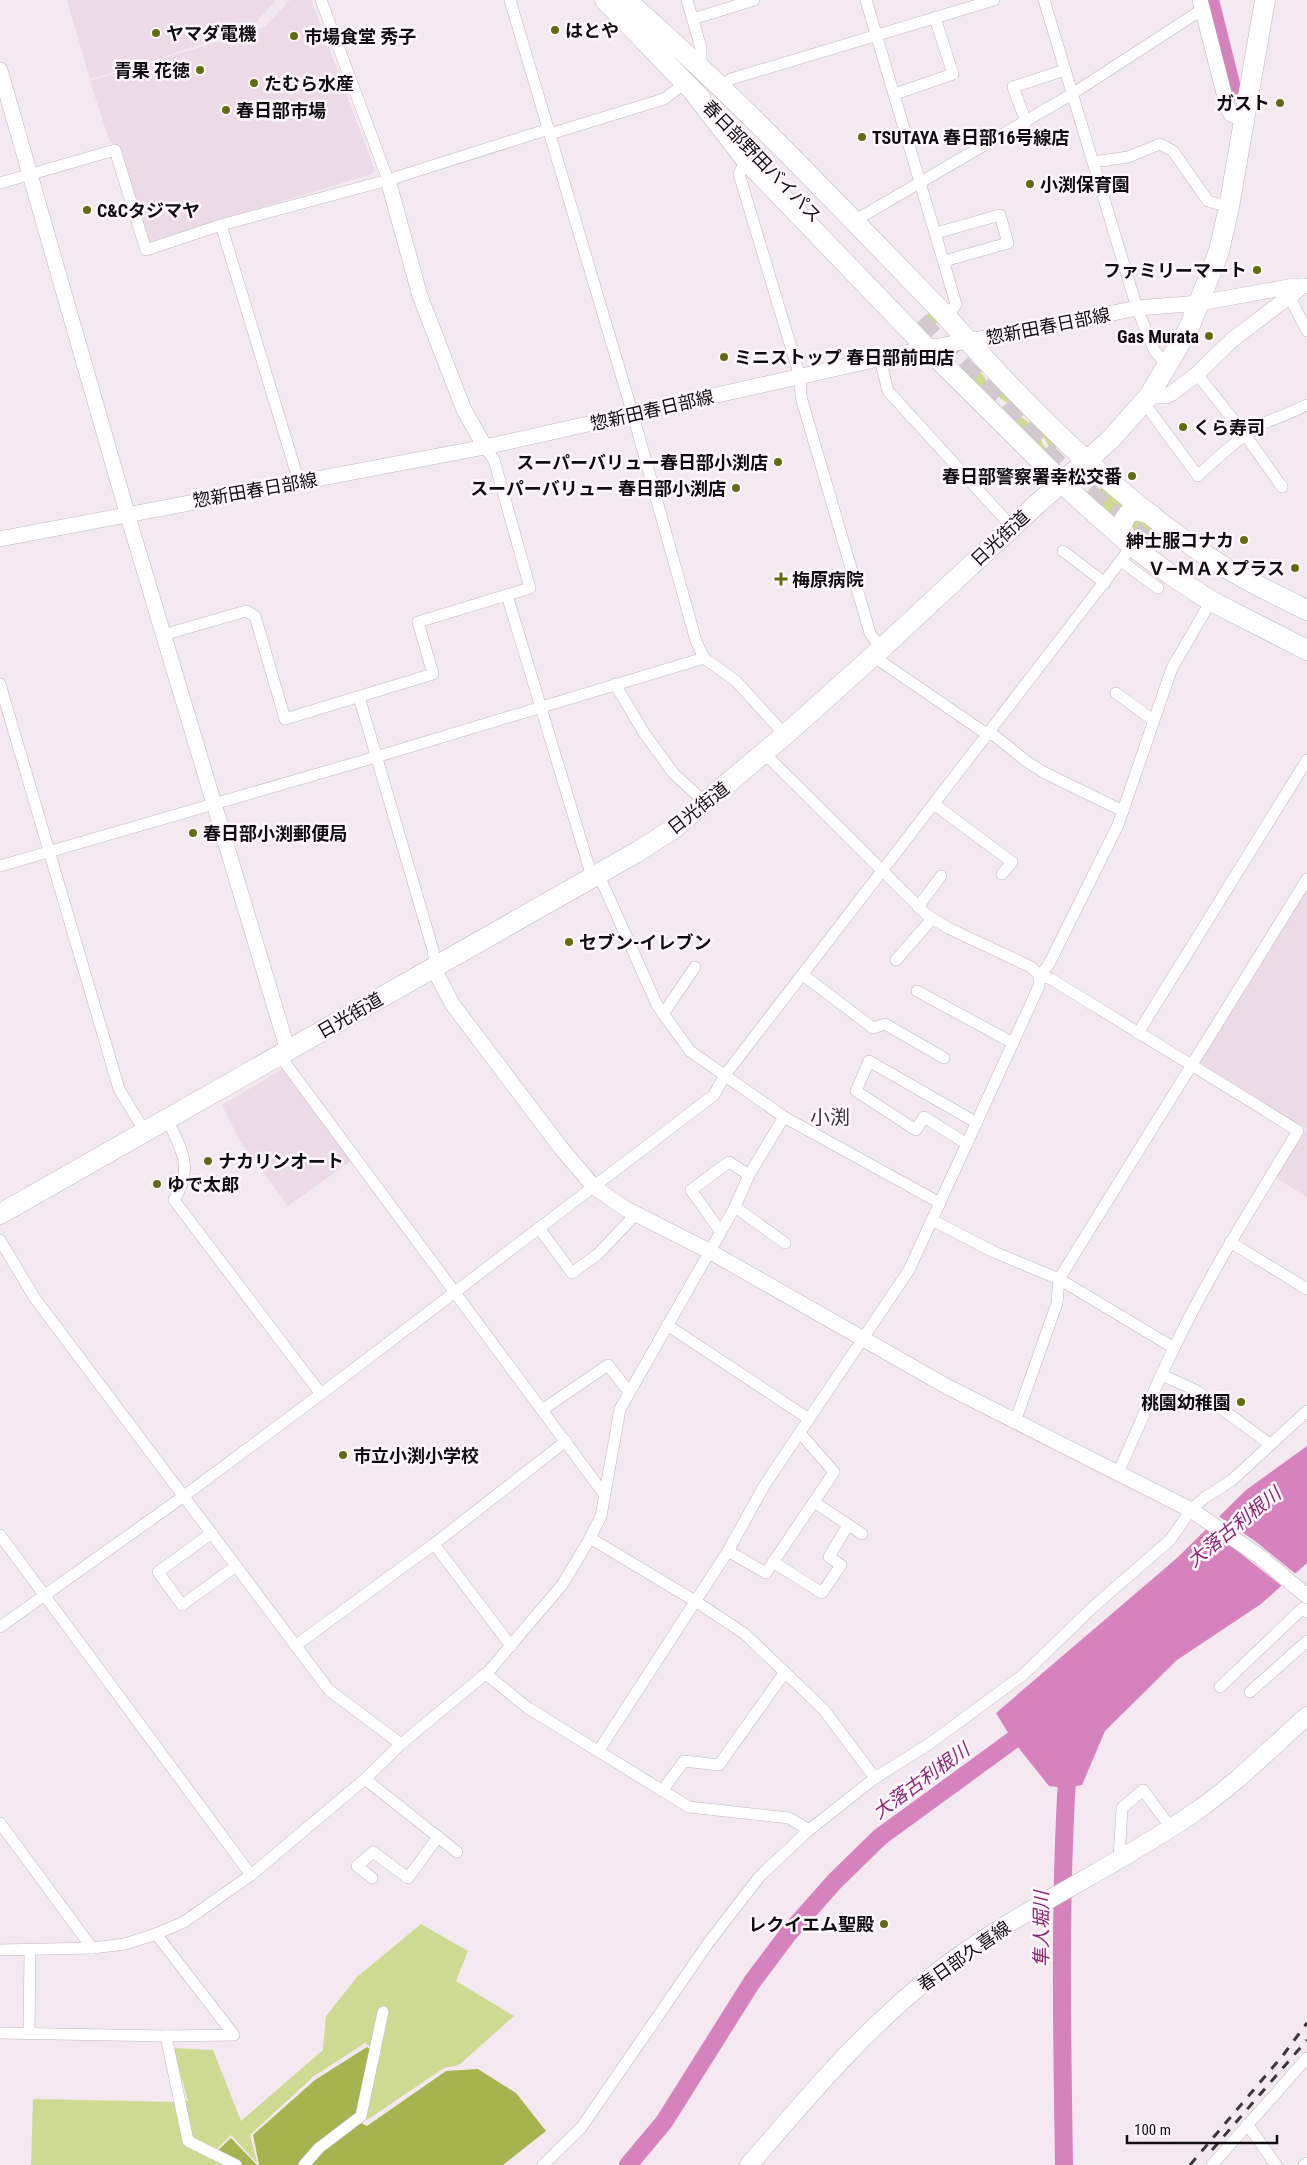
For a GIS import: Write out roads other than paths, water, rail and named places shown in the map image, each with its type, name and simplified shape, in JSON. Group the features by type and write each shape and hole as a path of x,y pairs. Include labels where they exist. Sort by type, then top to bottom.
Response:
{"highway":[{"name":"春日部野田バイパス","path":"605,0 689,87 924,317 624,0"},
{"path":"624,0 701,69 772,137 967,341 1087,460 1142,540 1171,575 1211,601 1307,650"},
{"name":"日光街道","path":"0,1214 168,1120 673,829 785,735 878,652 1012,526 1110,440 1146,400 1189,328 1219,250 1230,207 1265,0"},
{"path":"689,87 746,160 927,348 1061,483 1142,540 1245,606 1307,636"},
{"path":"1142,540 1210,557 1259,586 1307,610"},
{"path":"1142,540 1307,623"}],"main road":[{"name":"春日部久喜線","path":"749,2165 864,2036 937,1972 1042,1902 1171,1828 1215,1796 1307,1716"}],"street":[{"path":"163,635 246,611 255,616 285,719 433,674 418,622 530,588 494,460 464,410 420,296 388,180 321,0"},
{"path":"510,0 550,131 696,642 704,658 736,680 785,735"},
{"path":"687,0 701,48 701,69"},
{"path":"692,19 754,0"},
{"path":"866,0 956,304 947,318"},
{"path":"720,88 731,79 994,0"},
{"path":"1044,0 1137,308 1154,350 1167,366"},
{"path":"854,222 922,184 1072,94 1201,5 1228,109 1231,114 1245,122"},
{"path":"895,94 953,74 935,18"},
{"path":"0,70 127,513 214,804 284,1053 454,1291 604,1494"},
{"path":"1026,122 1013,87 1065,70"},
{"path":"0,182 115,150 146,250 221,225 388,180 664,99 689,87"},
{"path":"1093,162 1128,157 1160,144 1173,150 1208,201 1230,207"},
{"path":"746,160 739,174 800,377 801,397 870,633 878,652 1026,761 1043,772 1123,811"},
{"path":"936,233 1000,215 1008,243 944,260"},
{"path":"221,225 299,482"},
{"path":"1305,285 1232,340 1197,374 1172,393 1146,400 1150,412 1198,476 1212,462 1263,424 1307,405"},
{"name":"惣新田春日部線","path":"0,539 127,513 485,447 927,348 1137,308 1200,303 1305,285"},
{"path":"1289,296 1307,331"},
{"path":"880,358 888,391 1012,526"},
{"path":"1197,374 1246,436 1282,487"},
{"path":"0,1628 44,1594 184,1496 321,1394 714,1095 724,1075 1105,583 1142,540"},
{"path":"1142,540 1158,588"},
{"path":"1064,551 1105,583"},
{"path":"507,595 539,707 595,875 663,1014 690,1051 784,1117 940,1203"},
{"path":"599,1750 728,1551 764,1486 909,1270 1039,986 1040,976 1049,964 1118,825 1172,668 1211,601"},
{"path":"0,866 376,757 704,658"},
{"path":"0,684 119,1089 146,1132"},
{"path":"615,684 644,733 674,774 706,803"},
{"path":"1116,693 1153,720"},
{"path":"359,697 434,950 438,977 454,1005 560,1148 594,1187 636,1214 709,1251 946,1386 1197,1513 1259,1556 1307,1596"},
{"path":"764,753 882,872 932,919 1031,967 1040,976 1051,979 1138,1033 1191,1063 1298,1131 1230,1242 1174,1348 1118,1473"},
{"path":"1138,1033 1307,760"},
{"path":"934,804 1012,862 1002,874"},
{"path":"918,907 941,876"},
{"path":"1015,1422 1058,1303 1059,1279 1175,1095 1191,1063 1307,879"},
{"path":"896,960 932,919"},
{"path":"663,1014 695,967"},
{"path":"803,975 873,1028 885,1024 944,1058"},
{"path":"917,991 1013,1043"},
{"path":"967,1144 924,1117 916,1130 856,1091 869,1061 977,1123"},
{"path":"0,1950 92,1948 124,1944 156,1934 184,1922 251,1875 365,1779 401,1744 486,1674 562,1585 590,1538 601,1516 620,1409 735,1207 749,1175 784,1117"},
{"path":"168,1120 185,1160 181,1188 174,1200 321,1394"},
{"path":"720,1231 691,1190 729,1162 749,1175"},
{"path":"735,1207 785,1243"},
{"path":"539,1228 572,1273 598,1254 636,1214"},
{"path":"932,1220 994,1252 1059,1279 1174,1348"},
{"path":"0,1240 34,1297 329,1690 401,1744"},
{"path":"1230,1242 1307,1289"},
{"path":"667,1325 809,1419"},
{"path":"542,1410 608,1365 629,1392"},
{"path":"1162,1375 1197,1392 1270,1444"},
{"path":"543,2165 580,2128 710,1942 760,1876 809,1830 875,1778 929,1744 1023,1675 1092,1608 1170,1540 1197,1513 1204,1498 1232,1481 1307,1411"},
{"path":"728,1551 766,1573 834,1472 800,1433"},
{"path":"295,1646 434,1544 566,1442"},
{"path":"814,1502 862,1534"},
{"path":"773,1562 822,1593 841,1565 829,1557 848,1525"},
{"path":"212,1533 158,1572 182,1605 236,1566"},
{"path":"0,1535 251,1875"},
{"path":"590,1538 695,1601 744,1634 824,1710 875,1778"},
{"path":"434,1544 511,1646"},
{"path":"1220,1687 1303,1608 1307,1612"},
{"path":"1250,1692 1307,1641"},
{"path":"662,1791 684,1762 719,1764 785,1672"},
{"path":"486,1674 528,1708 689,1807 789,1818 809,1830"},
{"path":"365,1779 457,1852"},
{"path":"1119,1859 1122,1808 1143,1790 1171,1828"},
{"path":"0,1823 92,1948"},
{"path":"372,1878 358,1866 373,1852 408,1878 438,1837"},
{"path":"0,2033 166,2036 234,2035 156,1934"},
{"path":"29,2034 30,1950"},
{"path":"304,2165 319,2148 361,2116 384,2012"},
{"path":"166,2036 188,2141 236,2165"},
{"path":"1212,2165 1307,2058"},
{"path":"1247,2124 1276,2165"}],"water":[{"path":"1307,1446 1307,1563 1261,1604 1177,1660 1105,1731 1082,1785 1066,1788 1049,1786 1013,1741 996,1713 1177,1558 1246,1490"}],"waterway":[{"path":"1210,0 1233,92"},
{"name":"大落古利根川","path":"628,2165 664,2122 752,1982 788,1934 835,1881 880,1837 1031,1727"},
{"name":"隼人堀川","path":"1064,2165 1062,1914 1068,1764"}],"tunnel":[{"path":"919,321 1071,478 1148,543"}],"railway":[{"path":"1190,2165 1284,2054 1307,2023"},
{"path":"1212,2150 1307,2040"}],"place":[{"name":"はとや","path":"555,30"},
{"name":"ヤマダ電機","path":"156,33"},
{"name":"市場食堂 秀子","path":"294,36"},
{"name":"青果 花徳","path":"200,70"},
{"name":"たむら水産","path":"254,83"},
{"name":"ガスト","path":"1280,103"},
{"name":"春日部市場","path":"226,110"},
{"name":"TSUTAYA 春日部16号線店","path":"862,137"},
{"name":"小渕保育園","path":"1030,184"},
{"name":"C&Cタジマヤ","path":"87,210"},
{"name":"ファミリーマート","path":"1257,270"},
{"name":"Gas Murata","path":"1209,336"},
{"name":"ミニストップ 春日部前田店","path":"724,357"},
{"name":"くら寿司","path":"1183,427"},
{"name":"スーパーバリュー春日部小渕店","path":"778,462"},
{"name":"春日部警察署幸松交番","path":"1132,476"},
{"name":"スーパーバリュー 春日部小渕店","path":"736,488"},
{"name":"紳士服コナカ","path":"1244,540"},
{"name":"Ｖ―ＭＡＸプラス","path":"1295,568"},
{"name":"梅原病院","path":"781,579"},
{"name":"春日部小渕郵便局","path":"193,833"},
{"name":"セブン-イレブン","path":"569,942"},
{"name":"ナカリンオート","path":"208,1161"},
{"name":"ゆで太郎","path":"157,1184"},
{"name":"桃園幼稚園","path":"1241,1402"},
{"name":"市立小渕小学校","path":"343,1455"},
{"name":"レクイエム聖殿","path":"884,1924"}],"district":[{"name":"小渕","path":"830,1117"}]}
